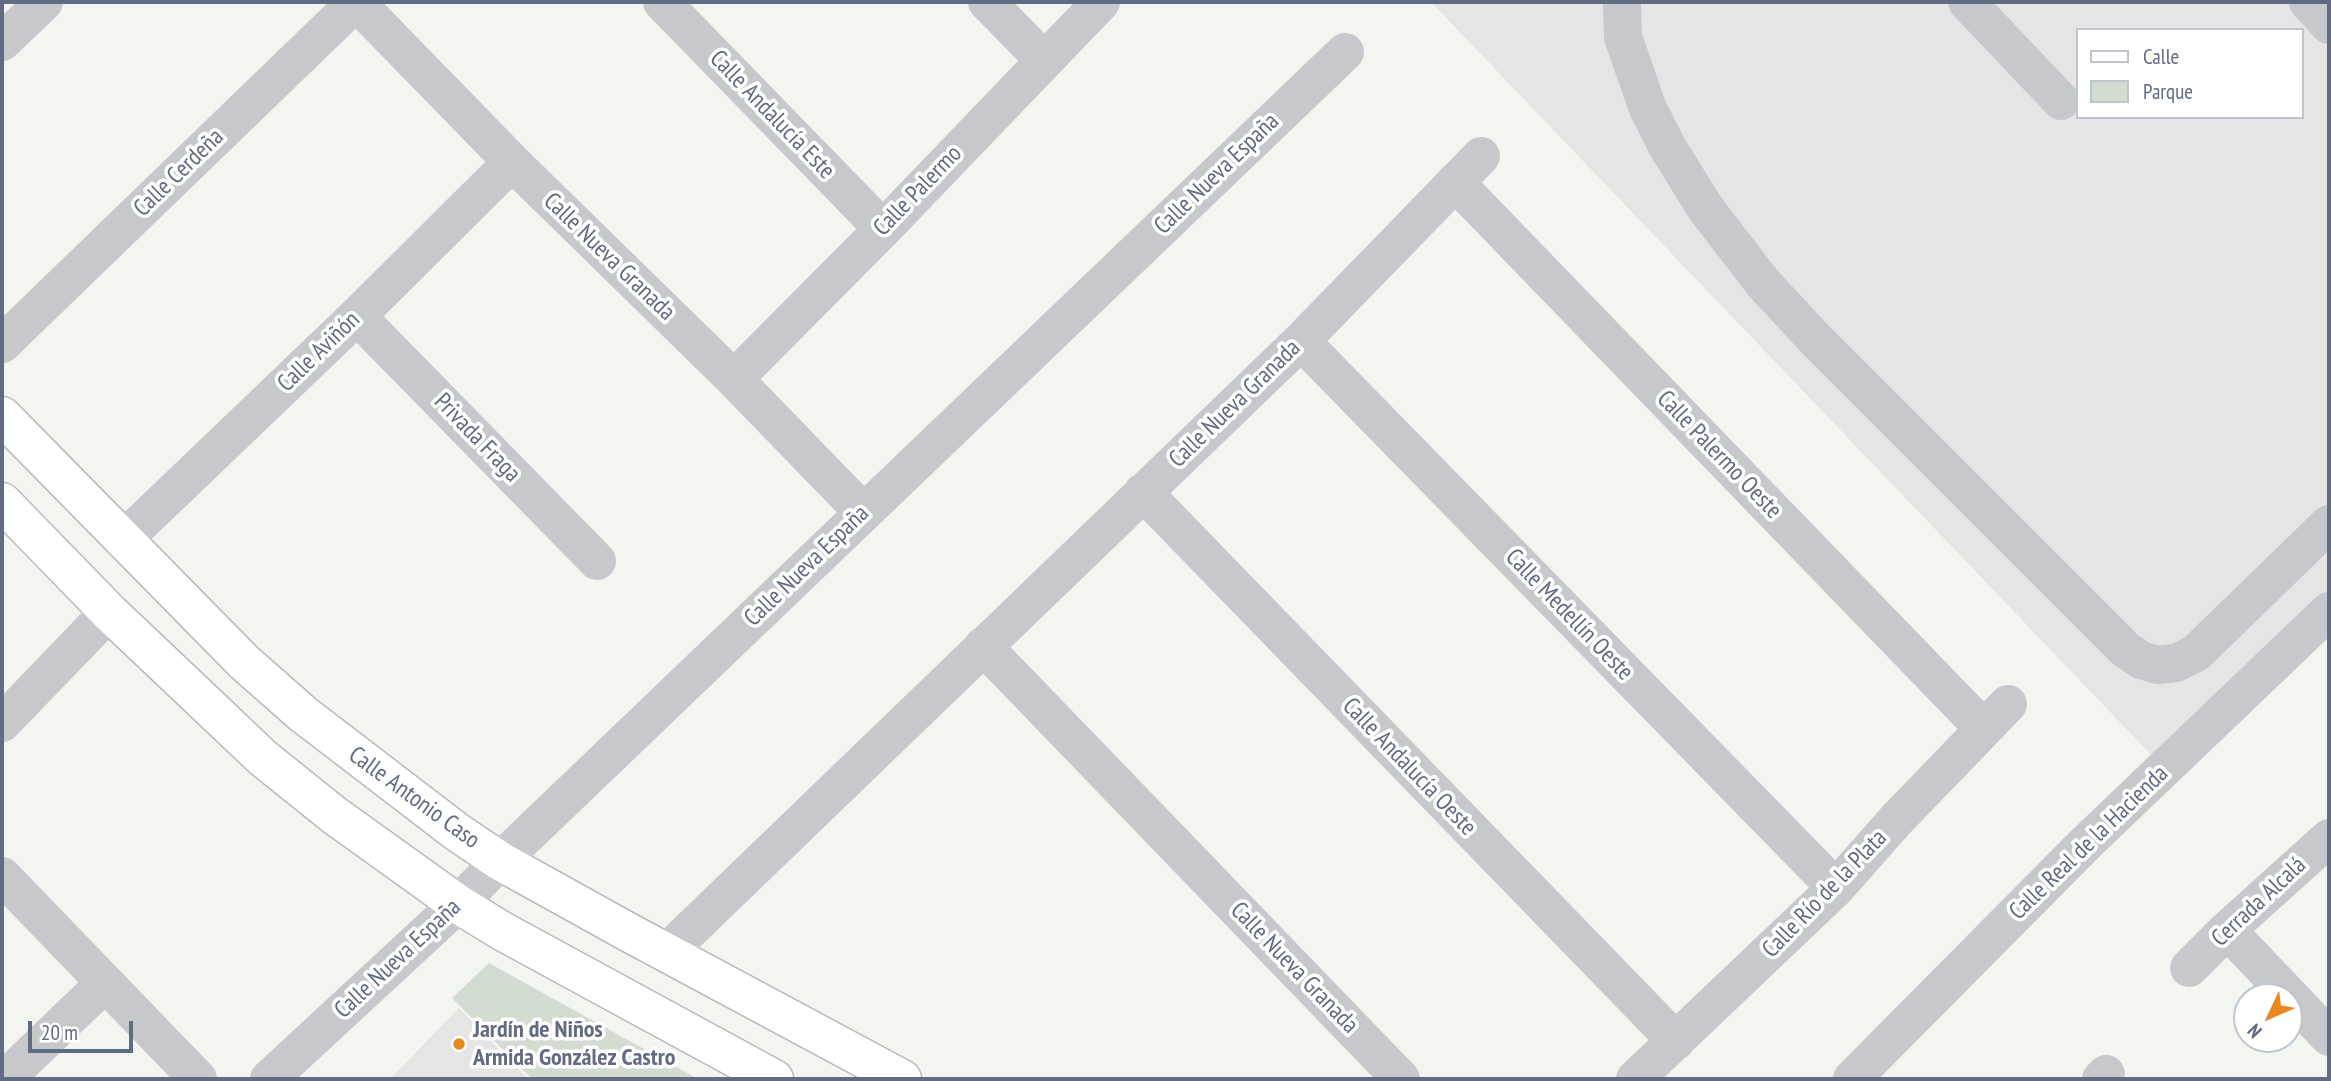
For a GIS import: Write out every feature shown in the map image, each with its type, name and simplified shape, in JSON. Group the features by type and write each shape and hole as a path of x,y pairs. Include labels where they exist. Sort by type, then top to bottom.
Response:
{"main road":[{"name":"Calle Antonio Caso","path":"2,416 244,662 303,714 457,832 500,860 902,1079"},
{"path":"2,502 109,612 264,758 334,815 458,904 614,993 774,1079"}],"street":[{"path":"2,42 44,2"},
{"name":"Calle Nueva Granada","path":"356,2 512,162 734,379 863,512"},
{"name":"Calle Cerdeña","path":"2,344 356,2"},
{"name":"Calle Andalucía Este","path":"662,2 883,229"},
{"path":"987,2 1043,60"},
{"name":"Calle Palermo","path":"734,379 883,229 1101,2"},
{"path":"1622,2 1623,37 1648,108 1668,148 1706,209 1763,283 1814,338 2126,650 2141,660 2158,665 2176,663 2196,653 2329,524"},
{"path":"1967,2 2061,101"},
{"path":"2308,2 2329,25"},
{"name":"Calle Nueva España","path":"269,1079 458,904 500,860 1345,52"},
{"name":"Calle Aviñón","path":"124,540 357,316 512,162"},
{"name":"Calle Nueva Granada","path":"667,952 1301,341 1468,169"},
{"name":"Calle Palermo Oeste","path":"1468,169 1996,716"},
{"name":"Privada Fraga","path":"357,316 597,561"},
{"name":"Calle Medellín Oeste","path":"1301,341 1836,888"},
{"name":"Calle Andalucía Oeste","path":"1143,492 1676,1041"},
{"name":"Calle Real de la Hacienda","path":"1852,1079 2084,845 2329,611"},
{"path":"2,723 109,612"},
{"name":"Calle Nueva Granada","path":"983,646 1401,1079"},
{"name":"Calle Río de la Plata","path":"1635,1079 1836,888 1896,820 1996,716"},
{"name":"Cerrada Alcalá","path":"2189,968 2329,838"},
{"path":"2,876 198,1079"},
{"path":"2227,930 2329,1037"},
{"path":"5,1079 105,983"}],"shaded area":[{"path":"1431,2 2329,2 2329,594 2156,760"},
{"name":"Jardín de Niños Armida González Castro","path":"459,1008 528,1079 390,1079"}],"green space":[{"path":"489,963 698,1079 532,1079 452,998"}],"place":[{"name":"Jardín de Niños Armida González Castro","path":"459,1044"}]}
